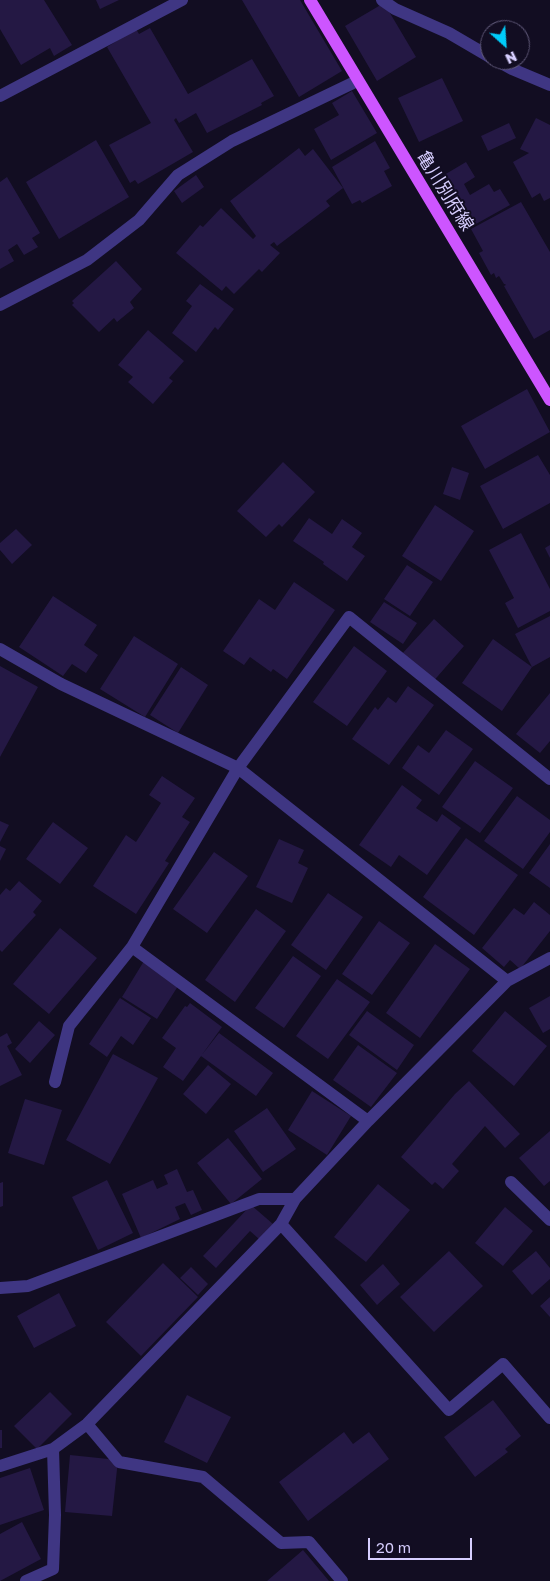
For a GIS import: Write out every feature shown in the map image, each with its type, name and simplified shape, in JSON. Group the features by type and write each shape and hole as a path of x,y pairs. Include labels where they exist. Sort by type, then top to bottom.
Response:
{"main road":[{"name":"亀川別府線","path":"310,0 550,400"}],"street":[{"path":"0,96 182,0"},
{"path":"382,0 395,9 449,33 480,51"},
{"path":"514,70 550,85"},
{"path":"0,306 87,260 139,220 178,175 232,141 357,81"},
{"path":"55,1082 69,1026 132,947 238,768 349,617 550,779"},
{"path":"0,649 62,684 238,768 507,981"},
{"path":"132,947 368,1120"},
{"path":"0,1466 53,1449 87,1424 281,1224 295,1199 368,1120 507,981 550,958"},
{"path":"510,1182 550,1220"},
{"path":"0,1288 28,1286 259,1199 295,1199"},
{"path":"281,1224 449,1410 503,1364 550,1418"},
{"path":"87,1424 119,1462 203,1477 281,1543 309,1542 342,1581"},
{"path":"26,1581 53,1569 55,1515 53,1449"}],"building":[{"path":"0,0 44,0 72,45 54,56 50,48 21,65 0,29"},
{"path":"96,0 119,0 100,9"},
{"path":"242,0 300,0 342,71 299,97"},
{"path":"384,3 416,57 377,81 345,26"},
{"path":"150,28 188,94 252,59 274,96 261,103 262,105 207,133 196,113 179,123 176,118 174,120 193,152 138,184 135,180 130,183 109,145 151,123 107,47 136,29 139,34"},
{"path":"442,78 463,121 419,142 398,98"},
{"path":"352,91 377,133 331,160 314,129 339,115 332,103"},
{"path":"536,118 550,125 550,198 544,201 540,193 532,198 513,162 529,153 520,149"},
{"path":"509,123 516,138 488,151 481,136"},
{"path":"96,140 129,197 59,239 26,182"},
{"path":"375,141 390,168 384,171 392,186 362,203 360,200 352,204 332,167"},
{"path":"299,148 305,156 313,149 343,188 326,201 330,206 277,246 274,242 270,245 280,253 262,272 259,269 234,294 226,286 222,291 176,253 200,225 203,227 221,208 253,239 256,236 230,201"},
{"path":"466,162 475,177 464,184 470,195 489,184 494,192 500,189 510,205 467,229 439,178"},
{"path":"196,175 204,187 182,203 174,191"},
{"path":"7,177 40,233 32,238 38,247 24,255 17,244 8,250 14,261 0,269 0,182"},
{"path":"521,202 550,252 550,330 534,339 504,286 506,285 499,276 496,278 494,273 491,275 479,253 483,251 471,229"},
{"path":"116,261 142,289 130,302 134,308 117,322 114,318 99,332 72,305 74,303 72,301"},
{"path":"200,284 234,309 218,330 215,327 196,352 172,333 192,306 186,301"},
{"path":"148,330 184,361 169,378 173,381 153,404 128,382 133,377 118,365"},
{"path":"527,389 550,432 485,469 461,426"},
{"path":"538,455 550,475 550,503 503,529 480,486"},
{"path":"283,462 315,492 282,527 279,524 266,537 237,511"},
{"path":"452,467 469,473 460,500 443,494"},
{"path":"435,505 474,531 441,581 402,556"},
{"path":"309,518 332,534 342,519 362,533 352,547 365,556 347,581 323,564 324,562 293,541"},
{"path":"16,529 32,545 12,564 0,550 0,543"},
{"path":"521,533 550,589 550,611 518,628 505,603 514,598 489,550"},
{"path":"550,545 550,558 545,548"},
{"path":"407,565 433,582 410,616 384,599"},
{"path":"294,582 335,610 287,679 273,669 271,672 250,657 244,665 223,651 259,599 275,610"},
{"path":"53,596 97,625 84,645 98,655 86,673 72,664 63,676 19,647"},
{"path":"384,602 417,623 403,644 370,622"},
{"path":"550,616 550,657 532,667 515,634"},
{"path":"434,619 464,646 431,684 400,656"},
{"path":"134,636 178,664 145,717 100,689"},
{"path":"493,639 532,667 502,711 462,683"},
{"path":"354,646 387,671 347,726 313,702"},
{"path":"0,666 38,687 0,757"},
{"path":"181,667 208,685 178,733 150,715"},
{"path":"408,686 434,705 389,765 352,739 375,707 378,710 388,697 396,703"},
{"path":"550,693 550,741 540,753 516,734"},
{"path":"446,730 473,749 439,795 402,768 418,745 429,753"},
{"path":"475,761 513,788 480,833 442,807"},
{"path":"162,776 195,798 182,817 190,822 165,861 169,863 136,914 93,886 126,835 136,842 161,803 149,795"},
{"path":"402,785 422,800 416,808 437,822 442,814 461,828 427,875 399,855 391,867 359,845"},
{"path":"517,796 550,820 550,832 523,869 484,841"},
{"path":"0,821 9,825 0,842"},
{"path":"53,822 88,848 60,884 26,859"},
{"path":"466,838 518,875 474,935 423,897"},
{"path":"279,839 304,850 298,863 308,868 292,903 256,887"},
{"path":"550,844 550,888 529,873"},
{"path":"0,846 6,849 0,861"},
{"path":"214,852 248,876 207,933 173,909"},
{"path":"19,881 42,901 33,912 36,915 2,952 0,950 0,895 6,888 10,891"},
{"path":"328,893 363,917 326,970 291,945"},
{"path":"534,902 550,915 550,931 520,969 510,960 504,967 482,948 514,908 524,915"},
{"path":"256,909 286,931 235,1002 205,980"},
{"path":"379,921 410,943 372,995 342,974"},
{"path":"60,928 97,958 49,1014 13,984"},
{"path":"435,944 470,969 420,1038 386,1013"},
{"path":"293,956 321,976 284,1028 255,1008"},
{"path":"144,961 180,983 157,1019 122,997"},
{"path":"337,979 370,1002 328,1059 296,1036"},
{"path":"550,996 550,1029 543,1033 529,1008"},
{"path":"120,998 151,1018 133,1045 121,1036 107,1057 89,1044"},
{"path":"190,1003 222,1027 183,1081 163,1067 176,1048 162,1038 185,1006 187,1007"},
{"path":"367,1011 414,1045 397,1070 349,1035"},
{"path":"505,1011 547,1046 514,1086 472,1051"},
{"path":"39,1021 55,1035 30,1063 15,1049"},
{"path":"7,1033 12,1043 7,1046 22,1075 0,1086 0,1037"},
{"path":"219,1033 273,1073 256,1096 201,1056"},
{"path":"358,1045 397,1073 371,1107 333,1080"},
{"path":"113,1054 158,1078 110,1164 66,1140"},
{"path":"208,1065 231,1084 206,1114 183,1094"},
{"path":"469,1081 520,1134 505,1148 485,1126 452,1164 459,1171 443,1189 435,1182 432,1185 401,1157 455,1094"},
{"path":"312,1091 351,1116 327,1155 288,1130"},
{"path":"25,1099 62,1110 44,1165 8,1153"},
{"path":"267,1108 296,1149 263,1172 234,1131"},
{"path":"550,1131 550,1181 544,1186 519,1158"},
{"path":"228,1138 262,1179 231,1204 197,1163"},
{"path":"177,1169 187,1192 193,1190 202,1210 191,1215 185,1203 175,1207 180,1219 141,1238 122,1194 153,1180 157,1189 168,1184 164,1175"},
{"path":"107,1180 133,1233 98,1250 72,1197"},
{"path":"3,1182 3,1206 0,1207 0,1183"},
{"path":"378,1184 410,1210 366,1262 334,1237"},
{"path":"251,1205 273,1224 259,1239 250,1231 216,1268 203,1256"},
{"path":"505,1207 533,1231 503,1266 475,1243"},
{"path":"449,1251 483,1286 434,1332 400,1297"},
{"path":"536,1251 550,1268 550,1279 532,1295 512,1271"},
{"path":"163,1263 198,1297 141,1356 106,1322"},
{"path":"383,1264 400,1284 377,1305 360,1285"},
{"path":"191,1267 208,1284 198,1295 180,1278"},
{"path":"59,1293 76,1326 34,1348 17,1316"},
{"path":"550,1297 550,1317 540,1306"},
{"path":"50,1392 72,1414 37,1449 14,1426"},
{"path":"187,1395 231,1417 207,1463 164,1442"},
{"path":"493,1400 521,1436 505,1449 508,1452 475,1477 444,1437"},
{"path":"0,1430 2,1430 2,1448 0,1448"},
{"path":"344,1432 353,1444 369,1432 389,1459 308,1521 279,1482"},
{"path":"70,1455 118,1460 112,1516 65,1512"},
{"path":"30,1468 44,1510 0,1525 0,1478"},
{"path":"22,1522 41,1559 0,1581 0,1534"},
{"path":"303,1550 329,1581 267,1581"}]}
